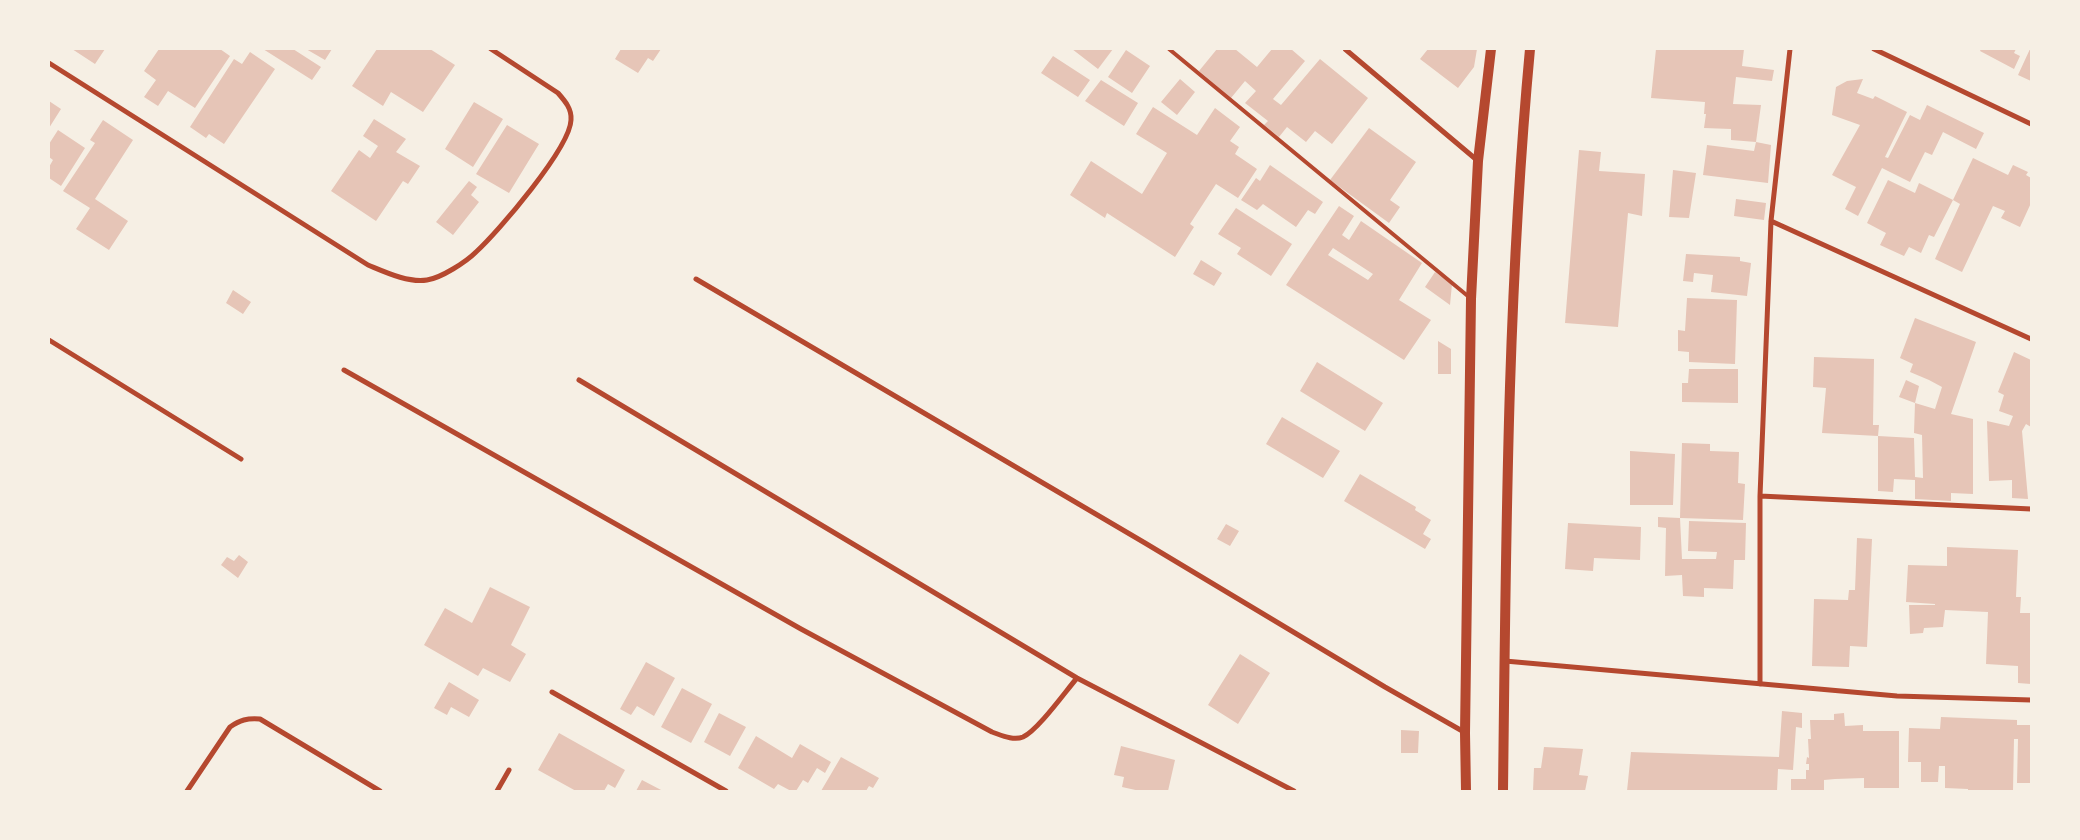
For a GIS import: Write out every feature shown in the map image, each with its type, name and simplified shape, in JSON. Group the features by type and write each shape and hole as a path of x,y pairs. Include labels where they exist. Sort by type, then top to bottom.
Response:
{"main road":[{"path":"1466,791 1465,732 1471,299 1478,161 1491,49"},
{"path":"1503,791 1514,262 1530,49"}],"street":[{"path":"49,63 368,265 397,277 426,280 453,268 476,252 550,166 572,121 569,108 558,93 491,49"},
{"path":"1345,49 1478,161"},
{"path":"1760,684 1760,496 1771,221 1790,49"},
{"path":"1874,49 2031,124"},
{"path":"1771,221 2031,339"},
{"path":"696,279 1385,687 1465,732"},
{"path":"49,340 240,459"},
{"path":"344,370 801,629 992,732 1009,738 1022,737 1033,729 1076,678"},
{"path":"579,380 1076,678 1294,791"},
{"path":"1760,496 2031,509"},
{"path":"1505,661 1897,696 2031,700"},
{"path":"552,692 726,791"},
{"path":"187,791 230,727 240,720 249,718 260,719 380,791"},
{"path":"497,791 509,770"}],"lane":[{"path":"1169,49 1471,299"}],"building":[{"path":"72,49 105,49 95,64"},
{"path":"159,49 220,49 230,56 195,108 168,91 158,106 144,97 156,80 144,71"},
{"path":"263,49 293,49 321,67 312,80"},
{"path":"306,49 332,49 325,60"},
{"path":"377,49 430,49 455,65 423,112 391,92 383,106 352,86"},
{"path":"621,49 661,49 653,61 648,58 638,73 615,59"},
{"path":"1072,49 1113,49 1098,69"},
{"path":"1217,49 1235,49 1257,67 1272,49 1291,49 1305,61 1273,99 1281,105 1320,59 1368,98 1332,144 1315,131 1306,142 1287,127 1279,137 1264,125 1268,121 1245,103 1256,91 1245,81 1231,98 1199,71"},
{"path":"1428,49 1477,49 1474,67 1458,88 1420,59"},
{"path":"1656,49 1744,49 1742,66 1774,70 1772,81 1736,77 1733,104 1761,105 1756,142 1731,140 1731,129 1704,128 1705,102 1651,98"},
{"path":"1981,49 2016,49 2014,53 2020,56 2014,69 1980,51"},
{"path":"2031,49 2031,81 2018,75"},
{"path":"1126,50 1150,66 1132,93 1108,77"},
{"path":"250,52 275,69 224,144 209,134 206,138 190,127 234,59 242,64"},
{"path":"1053,56 1090,80 1078,97 1041,73"},
{"path":"1180,79 1195,92 1177,115 1161,102"},
{"path":"1863,79 1857,93 1873,99 1875,96 1907,112 1885,157 1888,158 1910,115 1920,120 1927,105 1984,133 1976,149 1943,132 1932,155 1925,152 1910,182 1882,168 1858,216 1845,209 1856,187 1832,175 1860,125 1832,115 1836,87 1847,81"},
{"path":"1101,80 1138,103 1124,126 1085,101"},
{"path":"49,101 61,109 49,128"},
{"path":"474,102 503,119 473,167 445,149"},
{"path":"1153,107 1197,135 1215,108 1240,127 1230,141 1239,147 1235,154 1257,169 1238,198 1216,184 1190,224 1194,227 1175,257 1107,213 1105,218 1070,195 1091,161 1142,194 1167,153 1136,134"},
{"path":"374,119 406,139 396,152 420,166 408,184 403,181 376,221 331,191 359,150 370,158 378,146 363,136"},
{"path":"103,120 133,140 95,199 128,221 109,250 76,229 90,208 63,191 95,143 90,140"},
{"path":"507,125 539,144 509,193 476,174"},
{"path":"1369,128 1416,162 1390,200 1400,207 1389,223 1330,180"},
{"path":"58,130 85,148 61,186 49,178 49,167 53,160 49,157 49,144"},
{"path":"1756,142 1771,145 1768,183 1703,175 1707,145 1754,151"},
{"path":"1579,150 1601,152 1599,171 1645,174 1642,216 1628,213 1618,327 1565,323"},
{"path":"1973,158 2008,175 2013,165 2028,172 2026,175 2031,178 2031,203 2020,227 2001,218 2005,211 1993,206 1962,272 1935,259 1960,204 1953,200"},
{"path":"1270,165 1323,202 1315,214 1308,210 1296,227 1263,204 1257,210 1241,200 1256,178 1260,181"},
{"path":"1673,170 1696,173 1689,218 1669,217"},
{"path":"1888,180 1915,193 1919,183 1953,200 1934,237 1929,235 1921,253 1909,247 1904,256 1880,245 1886,233 1867,223"},
{"path":"469,181 477,187 471,195 479,202 453,235 436,222"},
{"path":"1736,199 1766,203 1764,220 1734,216"},
{"path":"1339,206 1354,216 1342,235 1349,240 1361,221 1422,263 1399,300 1431,320 1404,360 1286,285","holes":["1333,248 1373,274 1368,280 1328,255"]},
{"path":"1236,208 1292,244 1271,276 1237,254 1241,248 1218,234"},
{"path":"1686,254 1740,257 1740,261 1751,263 1747,296 1711,292 1713,275 1694,273 1693,282 1683,281"},
{"path":"1201,260 1222,273 1214,286 1193,274"},
{"path":"1435,272 1452,284 1450,305 1425,287"},
{"path":"233,290 251,302 243,314 226,303"},
{"path":"1687,298 1737,300 1735,364 1689,362 1689,352 1678,351 1678,330 1685,331"},
{"path":"1915,318 1976,342 1951,414 1973,419 1973,494 1951,493 1951,501 1915,499 1915,480 1894,479 1893,492 1878,491 1878,436 1914,438 1915,477 1923,478 1922,435 1914,433 1915,403 1935,409 1942,387 1910,372 1913,364 1900,358"},
{"path":"1438,341 1451,349 1451,374 1438,374"},
{"path":"2014,352 2031,360 2031,427 2026,424 2022,431 2028,499 2012,498 2012,480 1989,481 1987,421 2009,426 2013,416 1999,411 2004,395 1998,392"},
{"path":"1814,357 1874,359 1873,425 1879,425 1878,436 1822,433 1826,388 1813,387"},
{"path":"1317,362 1383,403 1365,431 1300,391"},
{"path":"1689,369 1738,369 1738,403 1682,402 1682,383 1688,383"},
{"path":"1906,380 1919,386 1915,403 1899,397"},
{"path":"1282,417 1340,451 1323,478 1266,444"},
{"path":"1682,443 1710,444 1710,451 1739,452 1738,483 1745,484 1743,520 1680,518"},
{"path":"1630,451 1675,454 1673,505 1630,505"},
{"path":"1360,474 1416,507 1415,510 1431,520 1423,534 1431,539 1425,549 1344,501"},
{"path":"1658,517 1680,518 1682,559 1716,559 1717,552 1688,551 1689,521 1746,523 1745,560 1734,560 1733,589 1704,588 1704,597 1683,596 1682,575 1665,576 1666,528 1658,527"},
{"path":"1568,523 1641,527 1640,560 1594,558 1593,571 1565,569"},
{"path":"1226,524 1239,531 1230,546 1217,539"},
{"path":"1857,538 1872,539 1867,647 1850,646 1849,667 1812,666 1814,599 1848,600 1849,590 1855,590"},
{"path":"1947,547 2018,550 2016,597 2021,597 2020,613 2031,613 2031,684 2018,683 2018,666 1986,664 1988,612 1945,610 1943,627 1924,628 1923,633 1910,634 1909,605 1935,604 1906,602 1908,565 1947,566"},
{"path":"239,555 248,562 238,578 221,565 227,557 234,561"},
{"path":"490,587 530,607 511,645 526,654 510,682 483,668 478,676 424,645 445,608 472,623"},
{"path":"1240,654 1270,673 1238,724 1208,705"},
{"path":"646,662 675,678 654,716 637,706 631,715 620,709"},
{"path":"449,682 479,700 469,717 451,707 447,715 434,708"},
{"path":"682,688 712,704 691,743 661,727"},
{"path":"1782,711 1802,713 1802,728 1796,727 1793,770 1778,769 1777,791 1627,791 1631,752 1779,757"},
{"path":"719,713 746,727 730,756 704,742"},
{"path":"1844,713 1845,726 1863,725 1863,731 1899,731 1899,788 1864,788 1864,778 1824,780 1824,791 1791,791 1791,779 1806,779 1806,770 1809,770 1809,764 1806,764 1807,757 1809,758 1808,739 1811,739 1810,720 1834,720 1834,714"},
{"path":"1941,717 2017,720 2017,725 2031,725 2031,783 2017,783 2018,739 2014,739 2013,791 1968,791 1968,789 1945,788 1945,766 1939,766 1938,782 1921,782 1921,762 1908,762 1909,728 1940,729"},
{"path":"1401,730 1419,731 1418,753 1401,753"},
{"path":"559,733 625,770 615,788 608,784 604,791 576,791 538,770"},
{"path":"756,736 792,758 800,744 831,762 825,773 817,768 808,783 803,780 796,791 791,791 778,784 774,789 738,768"},
{"path":"1121,746 1175,760 1168,791 1140,791 1122,787 1124,777 1114,775"},
{"path":"1544,747 1583,749 1579,775 1588,776 1585,791 1533,791 1534,768 1541,768"},
{"path":"841,757 879,778 873,788 869,786 866,791 821,791"},
{"path":"642,780 663,791 636,791"}]}
